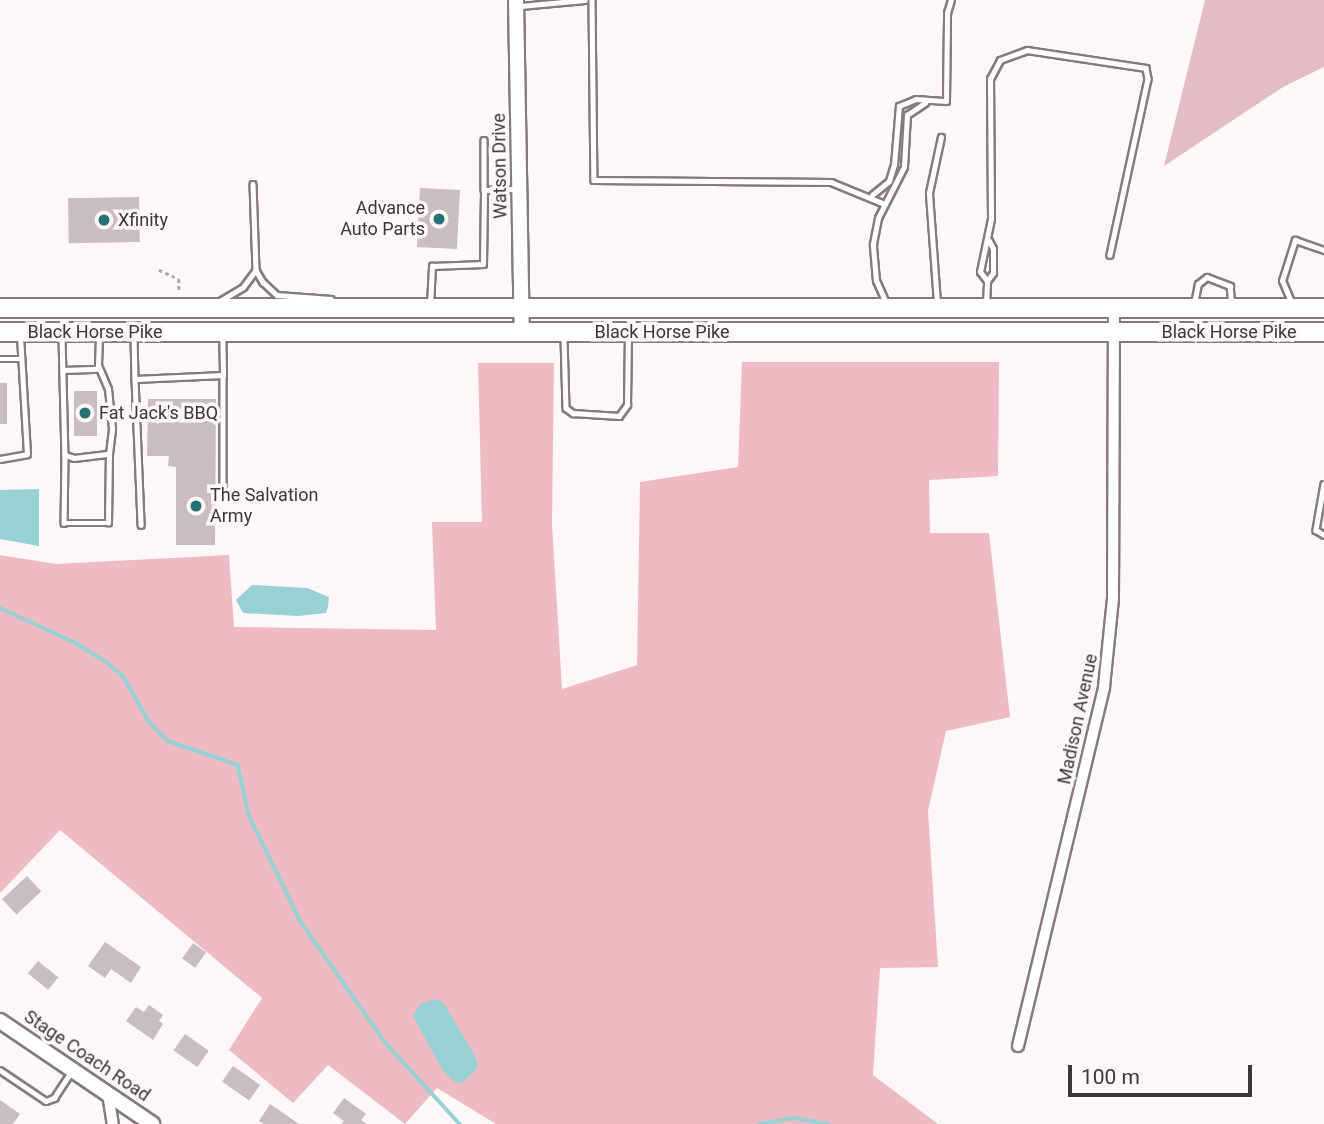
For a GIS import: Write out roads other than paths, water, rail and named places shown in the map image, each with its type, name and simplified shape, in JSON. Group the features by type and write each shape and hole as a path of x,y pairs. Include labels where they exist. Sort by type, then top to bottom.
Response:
{"highway":[{"name":"Black Horse Pike","path":"2,309 985,311 1324,308"},
{"name":"Black Horse Pike","path":"0,332 1324,332"}],"street":[{"name":"Watson Drive","path":"516,3 522,332"},
{"name":"Madison Avenue","path":"1018,1046 1104,687 1113,598 1114,308"},
{"path":"982,333 985,311"},
{"name":"Stage Coach Road","path":"2,1027 108,1093 152,1124"},
{"path":"108,1093 114,1124"}],"lane":[{"path":"516,3 585,0"},
{"path":"592,0 594,180 831,181 872,195 886,204"},
{"path":"872,195 888,181 894,166 899,106 916,99 925,103 946,101 947,13 951,0"},
{"path":"985,311 987,281 993,273 993,249 988,241 990,79 1000,60 1027,51 1146,68 1148,79 1110,255"},
{"path":"889,310 876,281 873,244 886,204 904,167 907,116 925,103"},
{"path":"937,310 929,193 941,137"},
{"path":"430,309 432,266 483,264 484,140"},
{"path":"253,184 256,271 277,295 349,300 365,309"},
{"path":"484,190 519,189"},
{"path":"1294,308 1282,281 1295,240 1324,250"},
{"path":"987,281 980,272 981,250 988,241"},
{"path":"201,310 243,287 256,271"},
{"path":"1194,308 1198,285 1207,277 1230,286 1233,308"},
{"path":"0,459 27,454 20,332"},
{"path":"61,332 64,523 108,523 108,389 99,369 99,332"},
{"path":"134,332 141,525"},
{"path":"222,332 223,488"},
{"path":"564,332 566,408 573,413 619,415 627,405 628,332"},
{"path":"0,359 21,359"},
{"path":"63,370 99,369"},
{"path":"135,379 223,375"},
{"path":"65,455 74,458 109,454"},
{"path":"1324,484 1316,530 1324,535"},
{"path":"0,1070 46,1101 54,1098 72,1070"}],"water":[{"path":"39,489 39,546 0,539 0,490"},
{"path":"252,585 307,588 329,597 326,613 298,616 243,613 236,600"},
{"path":"435,999 443,1002 475,1056 478,1067 463,1082 456,1083 443,1071 413,1016 420,1004"}],"waterway":[{"path":"0,608 76,643 108,663 123,676 150,723 168,741 238,765 249,815 301,922 385,1042 460,1124"},
{"path":"759,1124 794,1118 828,1124"}],"place":[{"name":"Advance Auto Parts","path":"439,219"},
{"name":"Xfinity","path":"104,220"},
{"name":"Fat Jack's BBQ","path":"85,413"},
{"name":"The Salvation Army","path":"196,506"}]}
